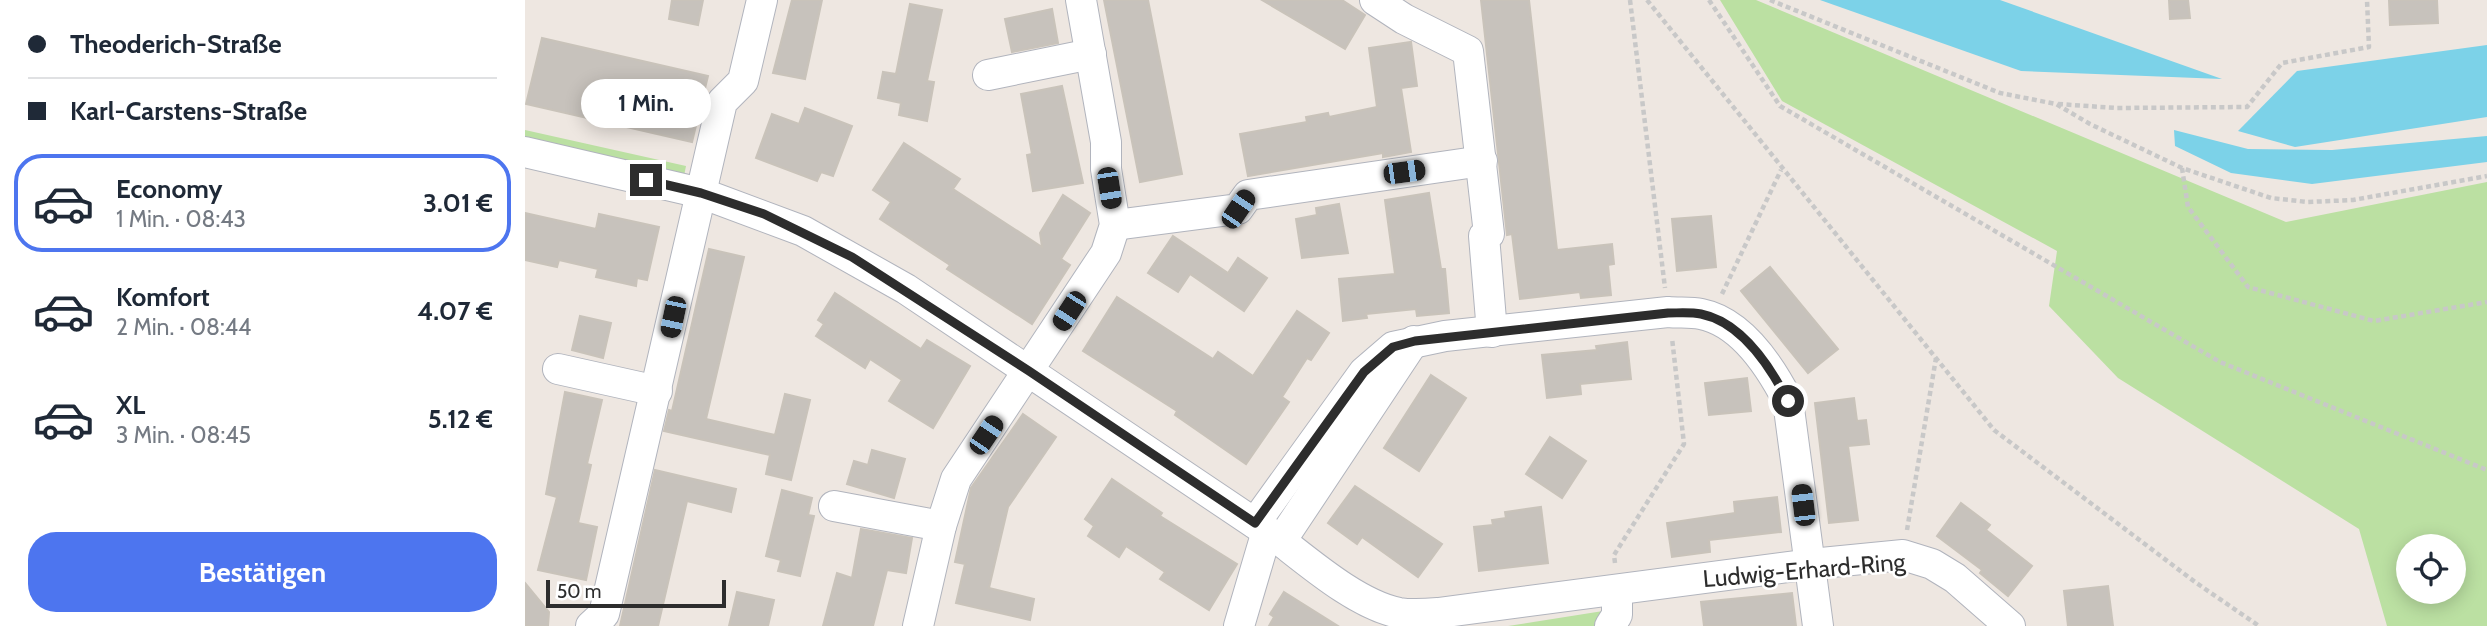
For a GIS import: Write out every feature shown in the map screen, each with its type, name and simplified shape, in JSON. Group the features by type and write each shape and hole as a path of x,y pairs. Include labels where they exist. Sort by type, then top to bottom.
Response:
{"street":[{"path":"591,626 604,614 722,102 743,81 762,0"},
{"path":"918,626 941,526 956,479 1106,253 1115,225 1106,169 1106,142 1081,0"},
{"path":"1375,0 1404,19 1468,51 1489,234 1484,236 1492,332"},
{"path":"988,75 1091,54"},
{"name":"Ludwig-Erhard-Ring","path":"525,152 701,193 773,218 840,250 1029,371 1268,532 1320,572 1376,605 1399,613 1439,620 1617,590 1811,564 1903,555 1932,564 1955,578 2010,626"},
{"path":"1115,225 1238,209 1248,195 1482,161"},
{"path":"1239,626 1268,532 1364,372 1393,347 1415,341 1668,313 1711,317 1724,323 1750,345 1778,382 1788,401 1818,626"},
{"path":"558,369 657,391"},
{"path":"834,506 941,526"},
{"path":"1610,626 1617,615 1617,590"}],"path":[{"path":"1617,590 1614,555 1684,444 1630,0"},
{"path":"1647,0 1781,170 1994,430 2195,582 2259,626"},
{"path":"1709,0 1780,106 2220,362 2487,470"},
{"path":"1770,0 2000,93 2056,104 2116,108 2247,107 2282,63 2369,47 2367,0"},
{"path":"2056,104 2182,168 2271,198 2308,202 2353,200 2487,176"},
{"path":"2182,168 2188,207 2248,286 2374,321 2487,302"},
{"path":"1711,317 1781,170"},
{"path":"1903,555 1935,358"}],"green space":[{"path":"1720,0 1756,0 2286,222 2487,182 2487,626 2387,626 2359,529 2118,378 2049,306 2057,251 1782,101"},
{"path":"525,130 686,166 684,176 525,139"},
{"path":"1603,611 1602,626 1508,626"}],"water":[{"path":"1820,0 2000,0 2222,79 2021,71"},
{"path":"2487,45 2487,117 2295,147 2238,131 2297,71"},
{"path":"2174,130 2248,149 2332,150 2487,136 2487,162 2312,184 2231,173 2175,146"}],"building":[{"path":"672,0 703,0 698,25 669,19"},
{"path":"792,0 822,0 805,79 773,73"},
{"path":"1104,0 1148,0 1182,174 1140,182"},
{"path":"1262,0 1342,0 1365,15 1345,49"},
{"path":"1481,0 1529,0 1557,250 1612,244 1614,264 1608,265 1611,295 1581,298 1580,292 1520,299 1512,234 1507,235"},
{"path":"2169,0 2188,0 2190,18 2170,19"},
{"path":"2389,0 2437,0 2438,23 2390,25"},
{"path":"910,4 942,10 927,81 934,82 927,121 899,115 901,103 878,98 883,72 896,74"},
{"path":"1052,9 1058,43 1012,52 1005,19"},
{"path":"542,38 708,76 692,142 526,104"},
{"path":"1411,42 1417,86 1401,88 1411,152 1383,157 1383,153 1248,176 1240,134 1307,122 1306,117 1328,113 1329,117 1377,107 1369,48"},
{"path":"1062,86 1083,183 1033,191 1027,155 1032,154 1021,94"},
{"path":"805,108 852,126 833,176 821,172 817,181 756,158 772,114 799,124"},
{"path":"904,143 960,179 953,189 1042,247 1040,233 1063,195 1090,213 1061,259 1070,265 1032,324 947,269 950,265 880,219 891,202 873,190"},
{"path":"1429,193 1441,269 1445,269 1449,313 1417,316 1416,309 1366,314 1367,318 1343,321 1339,279 1395,274 1385,200"},
{"path":"1339,204 1348,253 1302,258 1296,219 1317,215 1316,208"},
{"path":"525,213 596,229 599,214 659,227 647,280 637,278 636,286 596,277 598,269 559,260 557,267 525,260"},
{"path":"1711,216 1716,267 1677,271 1672,219"},
{"path":"1173,236 1228,273 1238,258 1267,278 1244,311 1190,274 1178,292 1148,273"},
{"path":"709,249 744,257 706,419 775,435 785,394 810,400 791,480 766,474 770,455 664,431 669,410 672,411"},
{"path":"1770,267 1838,349 1808,373 1741,291"},
{"path":"835,293 921,349 927,340 970,366 933,428 889,401 902,380 870,359 865,368 816,336 824,324 818,320"},
{"path":"1117,297 1213,359 1218,352 1253,376 1297,311 1329,333 1311,360 1307,358 1282,397 1289,402 1246,464 1175,415 1177,411 1083,351"},
{"path":"580,316 611,323 603,358 572,350"},
{"path":"1627,342 1631,379 1580,384 1581,394 1547,398 1542,355 1597,350 1596,346"},
{"path":"1431,375 1466,398 1419,471 1384,448"},
{"path":"1747,378 1751,411 1709,415 1705,383"},
{"path":"565,392 602,400 587,464 591,465 578,523 597,527 586,580 538,570 557,497 546,494"},
{"path":"1854,398 1857,421 1866,420 1869,444 1848,446 1858,520 1829,523 1815,403"},
{"path":"1023,414 1056,437 1008,507 989,588 1034,599 1030,620 956,603 965,564 955,562 971,488"},
{"path":"1550,437 1586,461 1562,498 1526,474"},
{"path":"872,450 905,459 894,498 847,484 854,461 868,465"},
{"path":"655,470 736,489 731,512 687,501 658,626 620,626"},
{"path":"1112,479 1162,513 1160,516 1237,564 1209,610 1160,579 1165,572 1126,546 1119,557 1088,536 1094,526 1085,519"},
{"path":"1355,486 1442,544 1418,577 1362,537 1357,544 1328,523"},
{"path":"782,490 812,498 808,515 814,516 800,576 778,571 781,560 766,556"},
{"path":"1777,497 1781,532 1709,540 1710,552 1672,557 1667,523 1735,513 1734,502"},
{"path":"1961,503 1990,525 1986,530 2032,566 2008,596 1980,573 1982,570 1937,536"},
{"path":"1541,507 1548,563 1479,571 1474,527 1493,525 1492,520 1506,518 1505,512"},
{"path":"861,529 912,538 906,573 887,570 873,626 823,626 837,573 852,578"},
{"path":"525,583 549,612 548,626 525,626"},
{"path":"2108,586 2113,626 2068,626 2064,591"},
{"path":"737,592 774,600 768,626 729,626"},
{"path":"1284,592 1338,626 1269,626 1274,617 1270,614"},
{"path":"1792,593 1796,626 1704,626 1701,602"}],"route":[{"path":"646,180 701,193 764,214 803,230 852,257 905,289 1255,523 1364,372 1393,347 1415,341 1668,313 1699,313 1724,323 1738,333 1778,382 1788,401"}]}
